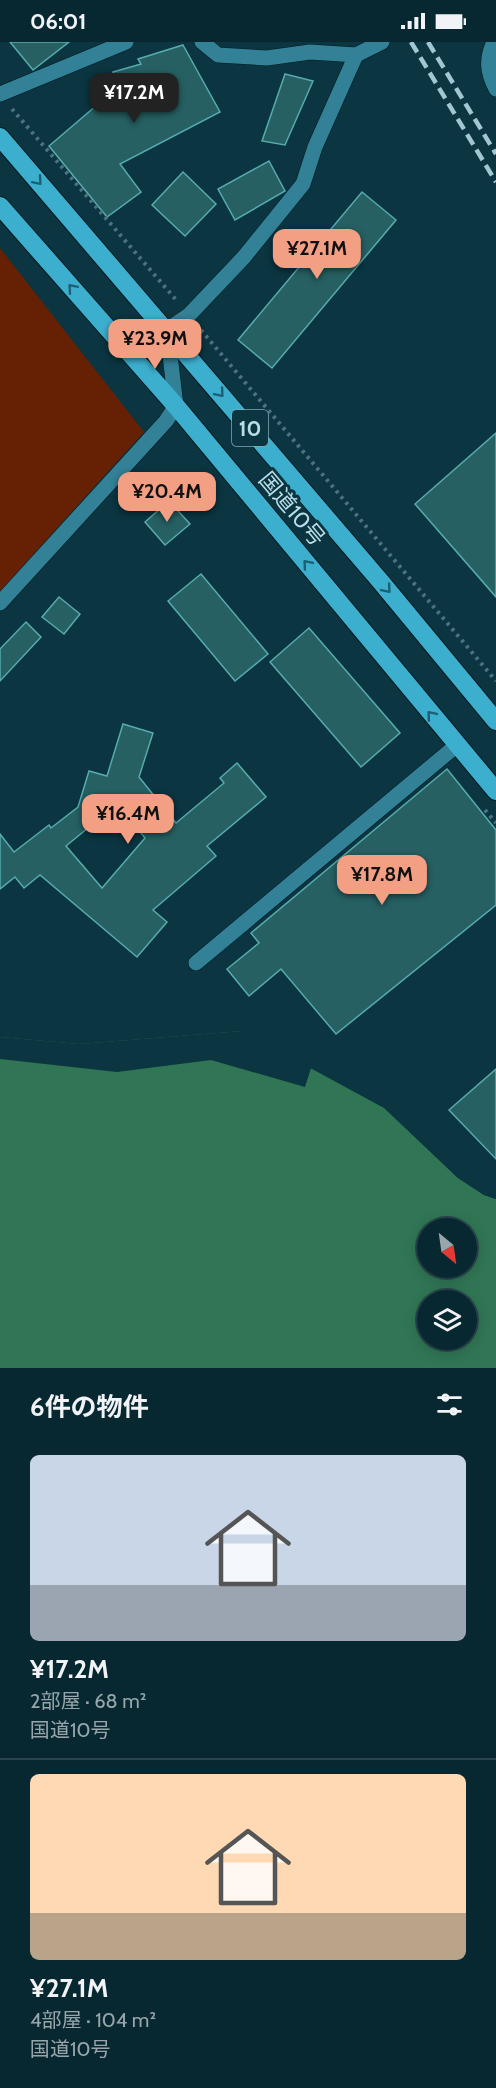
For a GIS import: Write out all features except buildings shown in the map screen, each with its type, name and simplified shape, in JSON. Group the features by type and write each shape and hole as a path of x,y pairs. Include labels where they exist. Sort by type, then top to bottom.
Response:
{"highway":[{"name":"国道10号","path":"0,137 381,582 496,722"},
{"name":"国道10号","path":"0,206 176,406 496,791"}],"street":[{"path":"3,98 126,42"},
{"path":"202,42 218,55 267,58 310,52 356,55 382,42"},
{"path":"494,42 487,61 489,75 496,87"},
{"path":"0,603 166,421 176,406 167,330 189,315 244,257 303,184 315,147 356,55"},
{"path":"196,963 456,745"}],"path":[{"path":"3,98 189,315 496,681"}],"shaded area":[{"path":"0,248 144,432 0,591"},
{"path":"242,1031 384,1108 458,1178 484,1195 496,1199 496,1368 0,1368 0,1037 79,1044"}],"pier":[{"path":"242,1031 256,1035 312,1065 305,1087 211,1060 117,1072 0,1059 0,1037 79,1044"},
{"path":"394,1113 460,1176 486,1192 496,1195 496,1199 484,1195 458,1178 392,1115"}],"railway":[{"path":"411,42 496,182"},
{"path":"428,42 496,154"}]}
